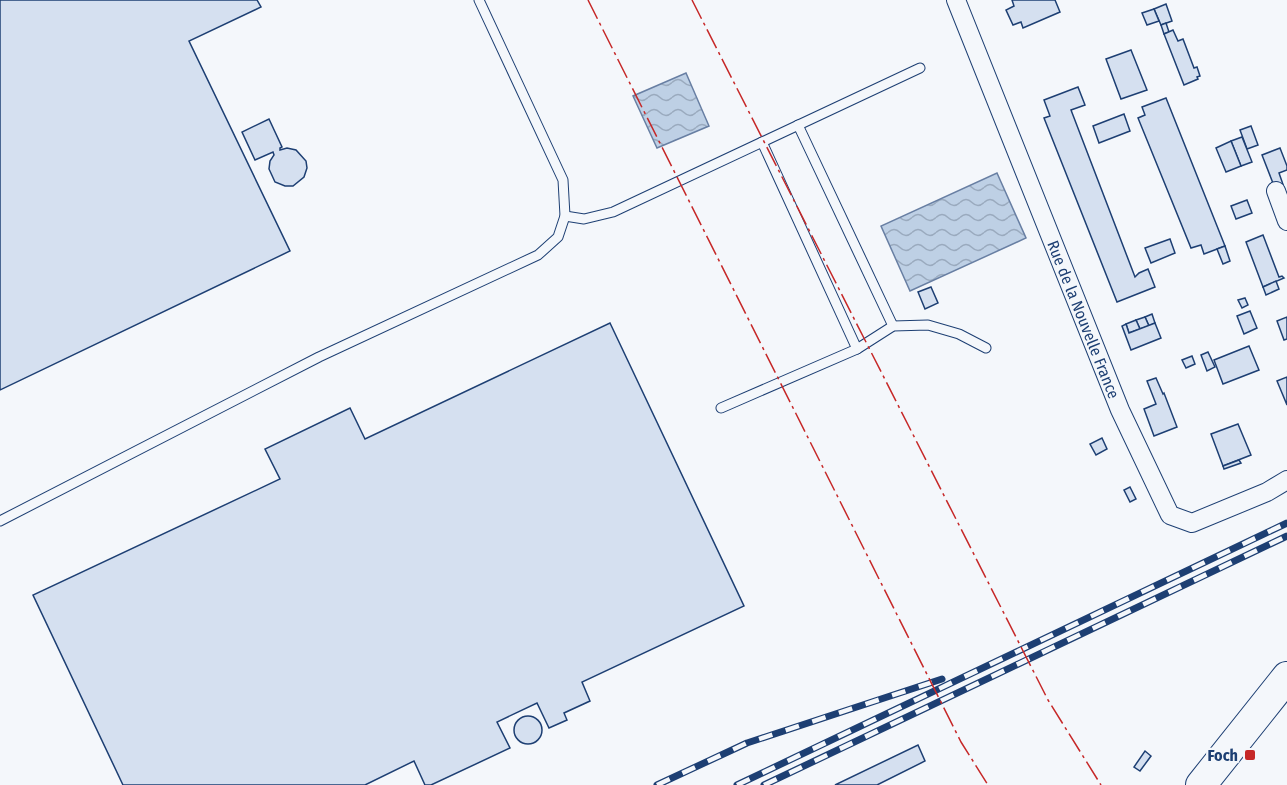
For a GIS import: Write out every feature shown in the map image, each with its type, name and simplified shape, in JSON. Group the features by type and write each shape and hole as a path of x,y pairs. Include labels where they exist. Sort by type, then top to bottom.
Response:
{"main road":[{"path":"1201,785 1287,677"}],"street":[{"name":"Rue de la Nouvelle France","path":"956,0 998,110 1120,410 1170,515 1192,523 1267,492 1287,480"},
{"path":"1276,191 1287,220"}],"lane":[{"path":"0,520 319,357 538,255 558,237 565,216 563,180 479,0"},
{"path":"565,216 584,219 613,212 921,68"},
{"path":"798,125 893,326"},
{"path":"762,142 857,349"},
{"path":"721,408 857,349 893,326 928,325 959,334 986,348"}],"water":[{"path":"686,73 709,126 657,148 633,96"},
{"path":"997,173 1026,238 910,291 881,226"}],"building":[{"path":"0,0 257,0 261,7 189,41 290,251 0,390"},
{"path":"1012,0 1055,0 1060,12 1023,28 1021,22 1013,25 1006,10 1014,6"},
{"path":"1166,4 1172,21 1161,25 1154,9"},
{"path":"1154,9 1159,21 1147,25 1142,13"},
{"path":"1166,23 1169,32 1164,34 1161,25"},
{"path":"1173,30 1178,41 1183,39 1194,68 1197,67 1200,76 1184,85 1164,34"},
{"path":"1131,50 1147,90 1121,99 1106,59"},
{"path":"1078,87 1085,105 1071,110 1135,277 1148,269 1155,287 1117,302 1044,118 1050,116 1044,100"},
{"path":"1166,98 1225,246 1204,254 1201,245 1191,248 1138,118 1145,115 1142,107"},
{"path":"1124,114 1130,131 1099,143 1093,126"},
{"path":"269,119 282,147 280,150 287,148 296,150 306,161 307,168 304,177 293,186 275,182 269,169 273,152 255,160 242,132"},
{"path":"1251,126 1258,145 1247,149 1240,130"},
{"path":"1242,137 1252,162 1241,166 1231,141"},
{"path":"1231,141 1241,166 1226,172 1216,148"},
{"path":"1280,148 1287,170 1279,173 1286,193 1278,196 1262,155"},
{"path":"1247,200 1252,213 1236,219 1231,206"},
{"path":"1263,235 1279,277 1284,278 1263,287 1246,242"},
{"path":"1170,239 1175,253 1151,263 1145,248"},
{"path":"1225,246 1230,261 1223,264 1217,249"},
{"path":"1276,281 1279,289 1266,295 1263,287"},
{"path":"931,287 938,303 925,309 918,292"},
{"path":"1245,298 1248,305 1242,308 1238,300"},
{"path":"1250,311 1257,328 1244,334 1237,316"},
{"path":"1152,314 1155,323 1149,326 1145,317"},
{"path":"1145,317 1149,326 1140,329 1136,320"},
{"path":"1287,317 1287,339 1284,340 1277,321"},
{"path":"1136,320 1140,329 1129,333 1126,324"},
{"path":"610,323 744,606 582,682 590,701 564,713 567,720 549,728 537,703 497,722 510,748 431,785 425,785 414,761 365,785 123,785 33,595 280,479 265,449 350,408 365,439"},
{"path":"1155,323 1161,338 1131,350 1122,326 1126,324 1129,333"},
{"path":"1249,346 1259,370 1223,384 1214,360"},
{"path":"1208,352 1215,367 1207,371 1201,355"},
{"path":"1192,356 1195,364 1186,368 1182,360"},
{"path":"1287,377 1287,405 1277,381"},
{"path":"1156,378 1177,427 1154,436 1144,409 1156,404 1147,381"},
{"path":"1238,424 1251,455 1223,466 1211,434"},
{"path":"1102,438 1107,449 1096,455 1090,444"},
{"path":"1239,460 1241,463 1224,469 1223,466"},
{"path":"1130,487 1136,499 1130,502 1124,490"},
{"path":"528,716 538,720 542,730 538,740 528,744 518,740 514,730 518,720"},
{"path":"918,745 925,761 877,785 835,785"},
{"path":"1145,751 1151,756 1140,771 1134,767"}],"railway":[{"path":"737,785 1287,523"},
{"path":"764,785 1287,536"},
{"path":"657,785 747,743 942,679"}],"power":[{"path":"588,0 961,742 988,785"},
{"path":"692,0 1048,700 1101,785"}],"place":[{"name":"Foch","path":"1250,755"}]}
